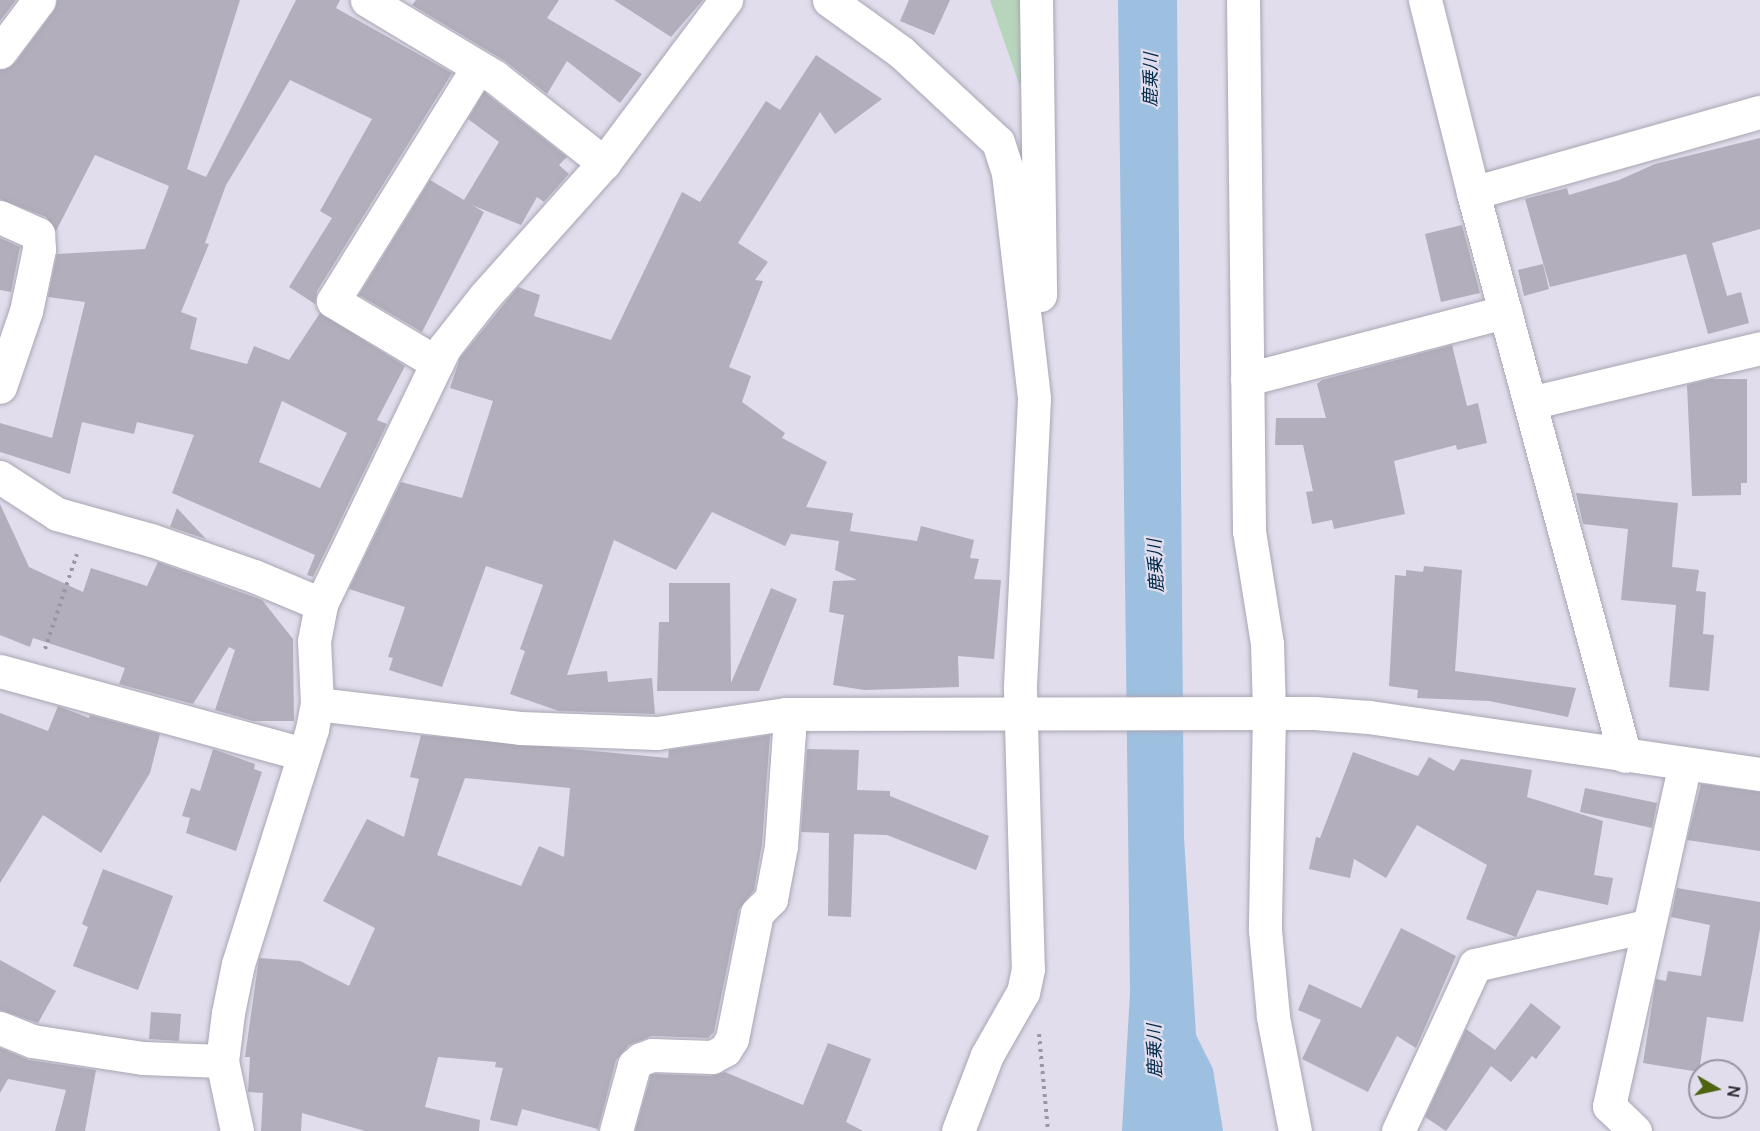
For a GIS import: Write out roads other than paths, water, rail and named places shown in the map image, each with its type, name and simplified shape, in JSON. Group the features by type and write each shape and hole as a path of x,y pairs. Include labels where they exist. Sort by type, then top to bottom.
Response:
{"street":[{"path":"0,52 39,0"},
{"path":"367,0 478,67 604,163"},
{"path":"237,1131 222,1060 238,964 304,754 317,704 314,641 321,604 437,363 461,323 604,163 726,0"},
{"path":"829,0 902,52 998,142 1004,153 1034,399"},
{"path":"958,1131 987,1055 1023,992 1028,942 1035,714 1020,688 1041,291 1036,0"},
{"path":"1242,0 1249,531 1267,644 1258,713 1265,930 1273,1017 1295,1131"},
{"path":"1425,0 1473,193 1625,756"},
{"path":"437,363 333,301 478,67"},
{"path":"1473,193 1760,112"},
{"path":"0,217 38,234 39,249 26,311 0,387"},
{"path":"1247,380 1505,312"},
{"path":"1530,403 1760,348"},
{"path":"0,477 57,514 254,576 321,604"},
{"path":"0,672 304,754"},
{"path":"317,704 520,728 657,733 786,714 1258,713 1369,717 1760,774"},
{"path":"616,1131 634,1065 641,1059 652,1055 712,1057 725,1050 732,1039 757,913 771,899 781,846 789,733 786,714"},
{"path":"1635,1131 1609,1106 1647,926 1685,764"},
{"path":"1398,1131 1475,965 1647,926"},
{"path":"0,1028 32,1041 143,1058 222,1060"}],"water":[{"name":"鹿乗川","path":"1118,0 1177,0 1184,837 1196,1035 1213,1069 1223,1131 1122,1131 1130,993"}]}
